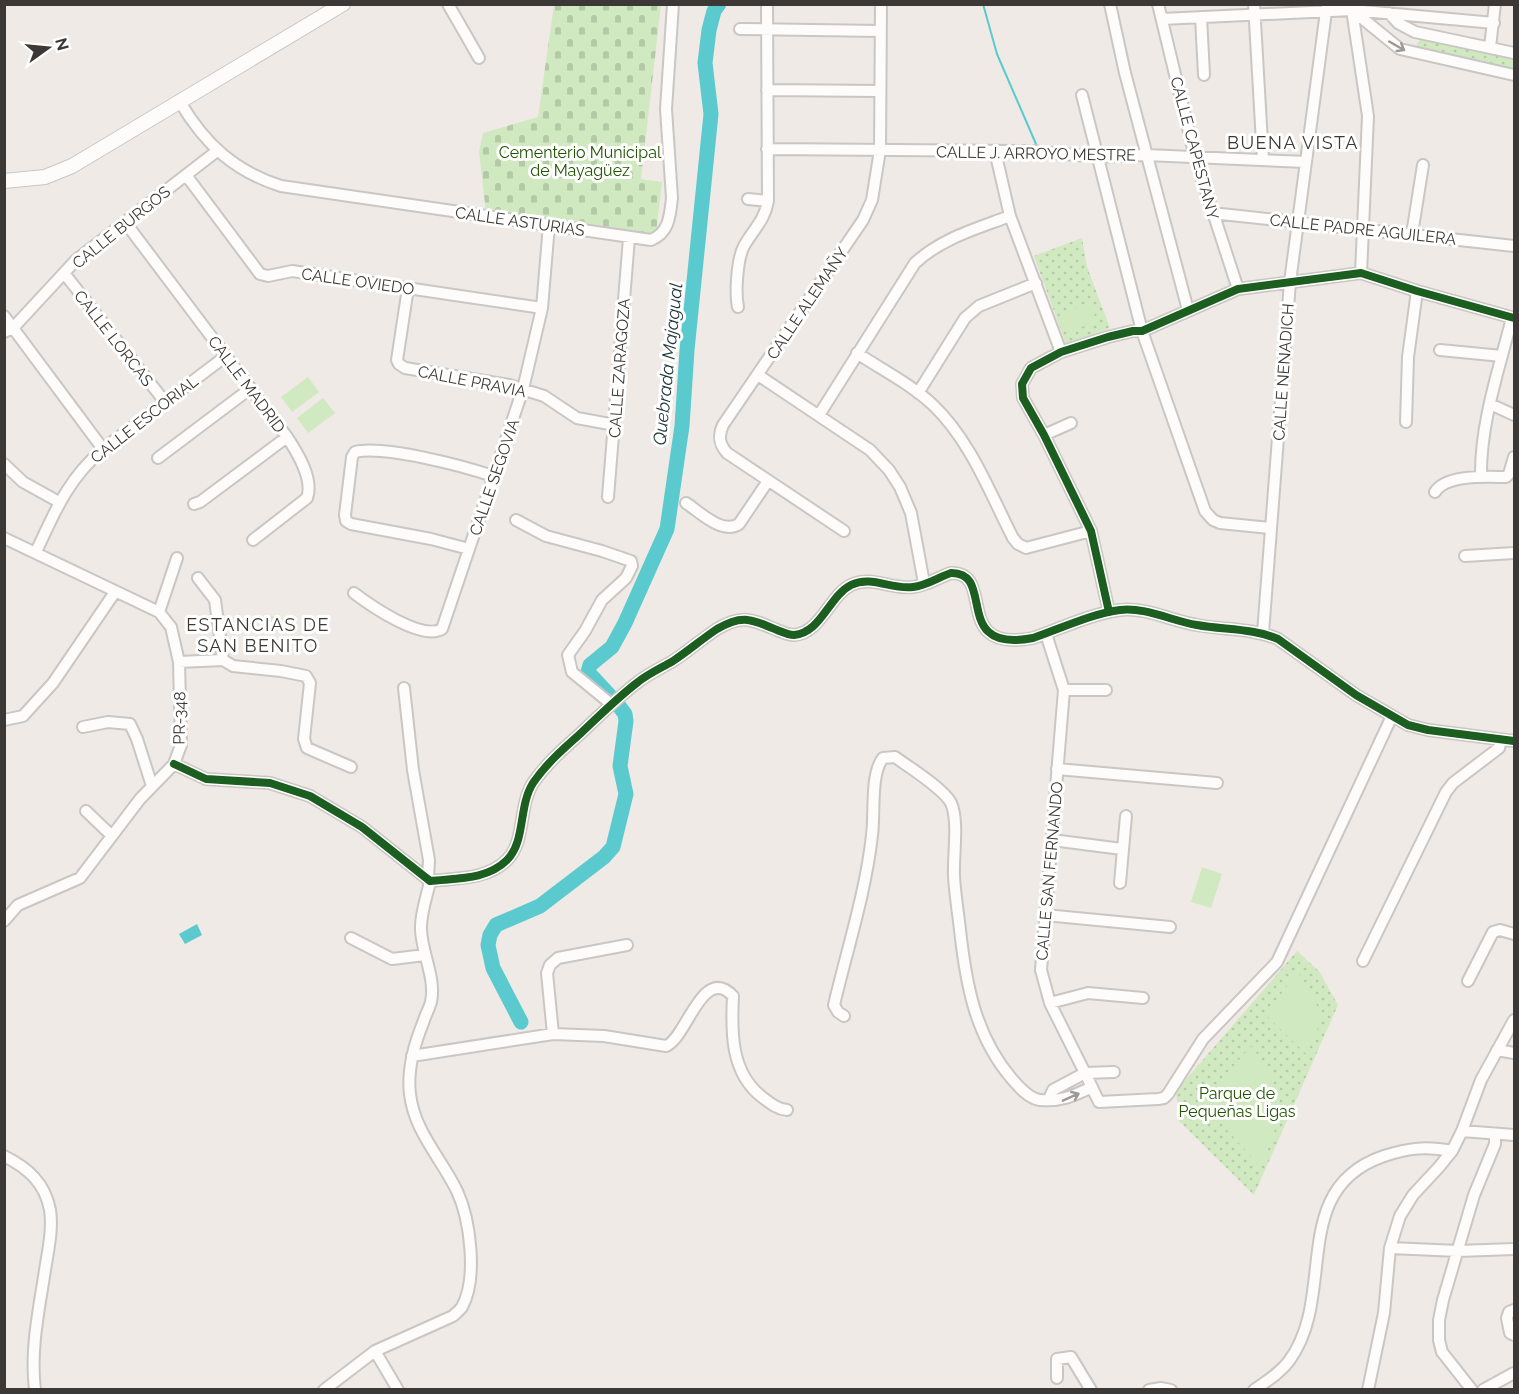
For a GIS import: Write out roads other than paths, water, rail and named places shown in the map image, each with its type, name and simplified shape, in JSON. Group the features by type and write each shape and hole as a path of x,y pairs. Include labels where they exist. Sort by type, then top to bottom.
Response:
{"main road":[{"path":"4,182 45,177 72,166 343,4"}],"street":[{"path":"448,4 479,58"},
{"name":"CALLE ASTURIAS","path":"180,102 193,124 217,151 250,173 282,186 651,240 666,229 671,212 666,109 674,4"},
{"path":"738,307 736,299 740,258 744,247 762,221 768,201 767,4"},
{"name":"CALLE ALEMAÑY","path":"844,531 727,453 719,438 723,425 863,220 872,200 880,150 881,4"},
{"path":"1110,4 1146,155 1188,310"},
{"name":"CALLE CAPESTANY","path":"1158,4 1195,157 1238,289"},
{"path":"1490,47 1495,4"},
{"path":"1162,19 1200,17 1254,9 1327,8 1494,23"},
{"name":"CALLE NENADICH","path":"1263,633 1290,282 1327,8"},
{"path":"1254,9 1263,160"},
{"path":"1352,10 1400,49 1515,75"},
{"path":"1352,10 1368,116 1365,228 1361,273"},
{"path":"1389,13 1398,23 1415,32 1515,53"},
{"path":"1200,17 1204,75"},
{"path":"740,29 880,31"},
{"path":"767,90 880,91"},
{"path":"1082,95 1142,331 1205,511 1220,523 1270,528"},
{"name":"CALLE J. ARROYO MESTRE","path":"767,149 1031,151 1099,157 1146,155 1306,162"},
{"name":"CALLE BURGOS","path":"9,330 76,260 217,151"},
{"path":"994,151 1010,216 1061,352"},
{"path":"1412,234 1423,165"},
{"name":"CALLE OVIEDO","path":"186,175 260,274 268,276 292,271 542,308"},
{"path":"748,199 768,201"},
{"name":"CALLE PADRE AGUILERA","path":"1212,213 1515,246"},
{"path":"819,415 915,262 926,252 949,238 1010,216"},
{"name":"CALLE MADRID","path":"125,222 287,437 294,447 309,483 307,498 253,540"},
{"name":"CALLE SEGOVIA","path":"354,594 393,618 428,632 438,632 442,629 523,389 542,308 549,225"},
{"name":"CALLE ZARAGOZA","path":"608,497 629,238"},
{"name":"CALLE LORCAS","path":"64,273 165,402"},
{"path":"1109,612 1091,531 1044,435 1023,398 1022,384 1031,368 1061,352 1108,337 1142,331 1238,289 1361,273 1513,318 1490,404 1482,444 1481,477"},
{"path":"918,393 964,318 972,310 1036,283"},
{"name":"CALLE PRAVIA","path":"408,288 398,360 399,364 405,368 523,389 544,396 577,418 615,425"},
{"path":"1406,422 1408,357 1417,291"},
{"path":"4,316 9,330 103,449"},
{"path":"1440,350 1502,356"},
{"path":"857,353 918,393 941,413 961,439 1018,544 1026,548 1091,531"},
{"name":"CALLE ESCORIAL","path":"36,552 59,502 84,465 226,356"},
{"path":"758,375 870,450 895,479 911,513 924,583"},
{"path":"158,458 251,388"},
{"path":"1490,404 1515,415"},
{"path":"1044,435 1071,423"},
{"path":"194,504 200,502 287,437"},
{"path":"469,549 431,539 351,524 346,521 352,457 355,452 369,450 410,456 493,476"},
{"path":"1435,492 1439,486 1447,482 1508,476 1515,457"},
{"path":"4,464 23,482 59,502"},
{"path":"686,503 722,526 732,528 739,524 768,481"},
{"path":"516,520 546,536 631,561 632,566 626,578 602,600 585,631 568,655 572,672 611,704"},
{"path":"4,538 159,612 177,558"},
{"path":"1465,556 1515,553"},
{"path":"174,764 206,779 270,783 310,796 362,827 429,879 484,874 491,872 508,859 515,850 526,798 551,761 611,704 640,681 717,630 736,619 749,619 787,634 798,634 811,628 840,592 860,581 872,580 910,588 951,573 961,573 971,580 981,623 989,632 1012,640 1046,634 1109,612 1131,610 1170,617 1194,625 1263,633 1278,639 1356,695 1418,728 1515,741"},
{"path":"198,578 215,600 223,660"},
{"path":"4,720 23,716 53,683 115,592"},
{"name":"PR-348","path":"4,921 18,905 80,878 152,786 174,764 181,745 179,662 171,627 159,612"},
{"name":"CALLE SAN FERNANDO","path":"1046,634 1064,690 1041,970 1050,1003 1092,1087"},
{"path":"179,662 223,660 233,666 306,676 310,683 305,745 351,767"},
{"path":"324,1389 375,1351 453,1316 462,1308 470,1281 469,1246 463,1206 452,1182 417,1125 409,1081 415,1042 431,1003 430,978 420,931 429,879 429,860 413,770 404,688"},
{"path":"1064,690 1106,690"},
{"path":"844,1016 834,1005 867,867 876,774 883,758 895,757 946,796 953,809 955,817 954,878 967,983 976,1018 984,1037 994,1056 1016,1084 1040,1100 1060,1101 1092,1087 1099,1102 1164,1098 1203,1039 1277,962 1392,716"},
{"path":"83,727 108,722 130,724 152,786"},
{"path":"1363,961 1446,792 1452,783 1499,748 1501,740"},
{"path":"1057,769 1217,783"},
{"path":"86,811 112,836"},
{"path":"1120,883 1126,816"},
{"path":"1052,840 1122,849"},
{"path":"1045,915 1170,927"},
{"path":"1468,981 1491,934 1500,930 1515,934"},
{"path":"351,938 392,959 425,955"},
{"path":"553,1034 547,969 553,960 627,945"},
{"path":"412,1056 553,1034 604,1036 666,1046 675,1041 698,1001 714,990 725,990 733,996 732,1015 736,1058 743,1076 754,1091 774,1106 787,1110"},
{"path":"1050,1003 1088,993 1143,998"},
{"path":"1368,1389 1384,1313 1390,1248 1400,1216 1405,1205 1452,1151 1481,1080 1515,1020"},
{"path":"1497,1050 1515,1053"},
{"path":"1049,1099 1053,1090 1085,1073 1114,1072"},
{"path":"1462,1131 1515,1135"},
{"path":"1472,1389 1445,1356 1438,1340 1440,1310 1474,1195 1495,1144 1495,1135"},
{"path":"1254,1389 1276,1375 1289,1360 1307,1323 1314,1288 1318,1239 1327,1209 1344,1179 1368,1163 1393,1154 1424,1147 1452,1151"},
{"path":"4,1156 24,1166 36,1179 50,1210 47,1255 33,1350 35,1389"},
{"path":"1390,1248 1458,1251 1515,1249"},
{"path":"1512,1311 1507,1314 1508,1328 1511,1334 1515,1335"},
{"path":"375,1351 398,1389"},
{"path":"1057,1378 1057,1359 1071,1357 1091,1389"},
{"path":"1483,1389 1511,1375"},
{"path":"1149,1389 1171,1389"}],"water":[{"path":"197,924 202,935 185,944 179,934"}],"waterway":[{"name":"Quebrada Majagual","path":"612,698 588,672 590,665 612,647 667,529 682,426 687,350 711,114 705,63 709,30 714,11 719,4"},
{"path":"983,4 997,54 1036,144"},
{"name":"Quebrada Majagual","path":"521,1022 493,968 488,945 490,935 496,925 540,906 604,857 613,847 626,794 620,766 626,721 625,714 619,706"}],"district":[{"name":"BUENA VISTA","path":"1293,143"},
{"name":"ESTANCIAS DE SAN BENITO","path":"258,635"}],"park label":[{"name":"Cementerio Municipal de Mayagüez","path":"580,161"},
{"name":"Parque de Pequeñas Ligas","path":"1237,1102"}]}
